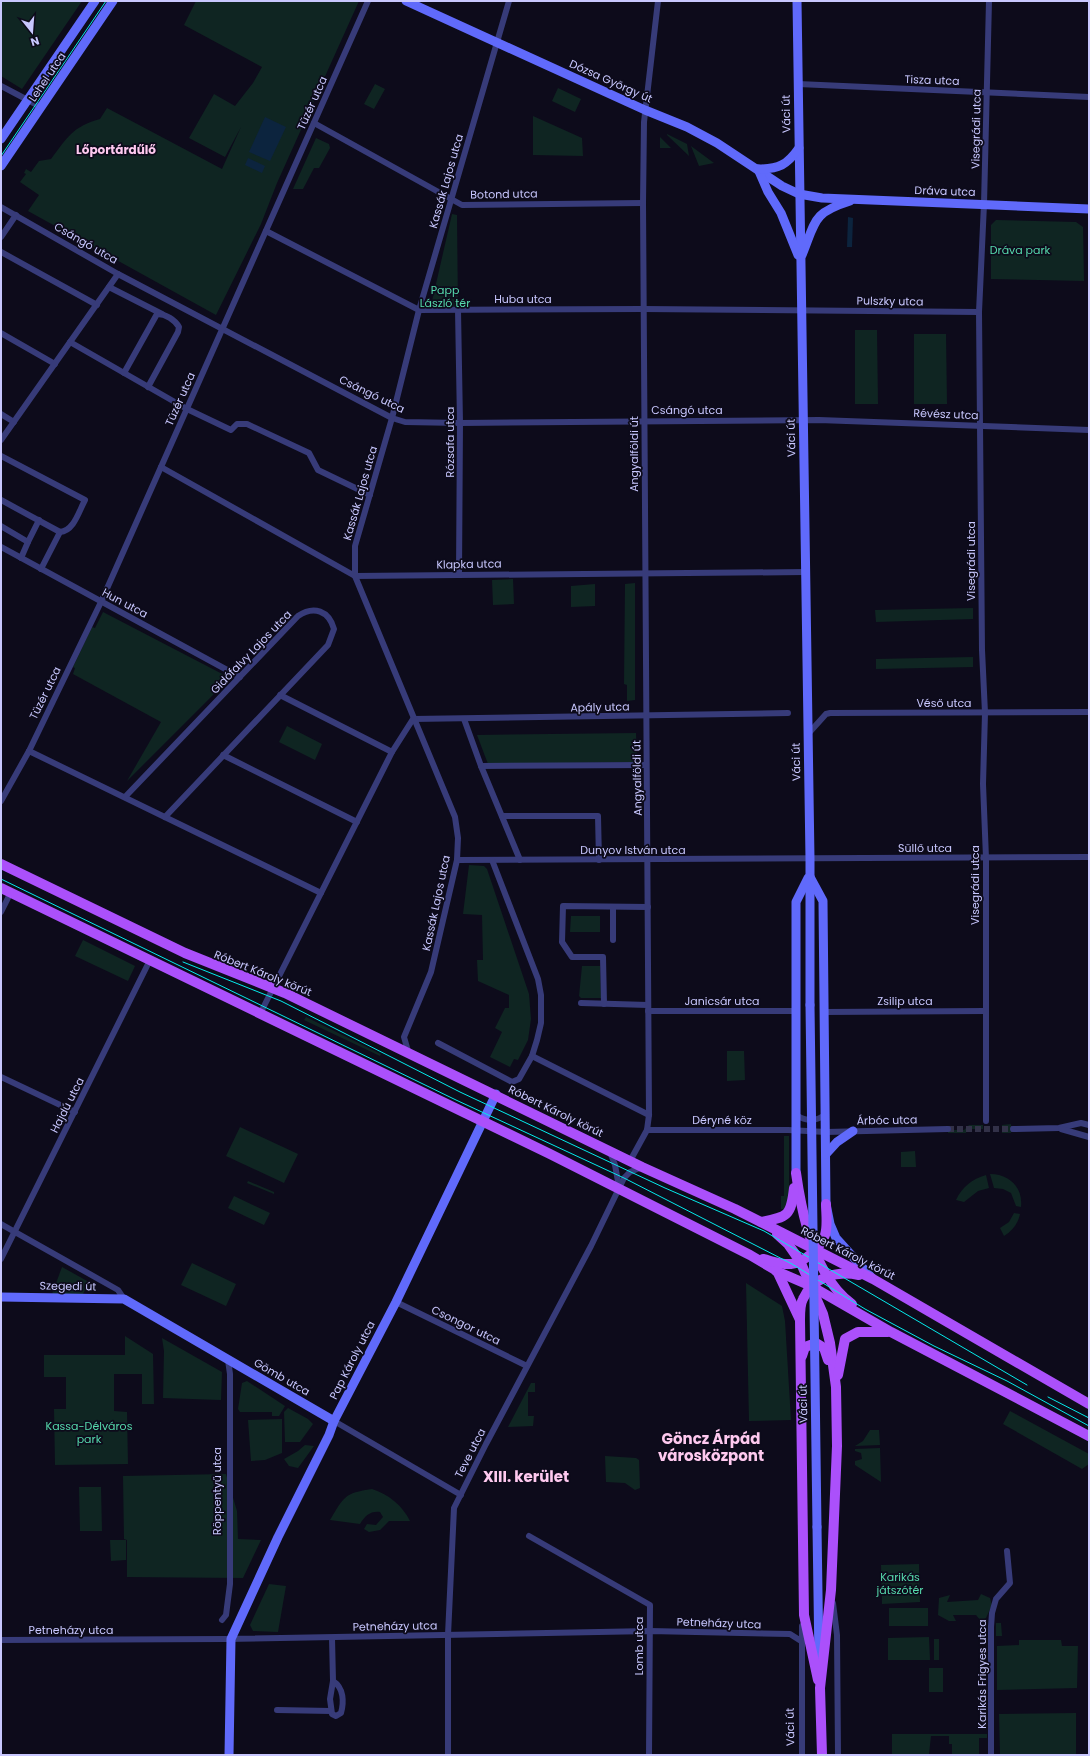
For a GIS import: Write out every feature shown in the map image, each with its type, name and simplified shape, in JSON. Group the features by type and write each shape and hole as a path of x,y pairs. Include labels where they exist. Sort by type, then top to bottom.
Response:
{"main road":[{"name":"Lehel utca","path":"1,139 95,1"},
{"name":"Lehel utca","path":"1,166 113,1"},
{"name":"Dózsa György út","path":"406,1 705,137 758,169 782,186 800,194"},
{"name":"Váci út","path":"797,1 800,310 810,859 810,1005 817,1527 822,1755"},
{"path":"799,148 790,160 781,166 774,169 758,169 768,192 780,213 800,260"},
{"name":"Dráva utca","path":"800,194 822,198 1089,209"},
{"path":"800,260 814,221 824,211 855,199"},
{"name":"Róbert Károly körút","path":"1,864 184,953 273,988 408,1051 642,1167 761,1222 873,1279 1089,1404"},
{"name":"Váci út","path":"796,1172 796,902 810,875"},
{"name":"Váci út","path":"810,875 823,901 826,1204 830,1224 836,1238 873,1279"},
{"path":"1,888 619,1189 777,1271 811,1286 891,1332 1089,1436"},
{"name":"Pap Károly utca","path":"232,1639 278,1537 329,1435 334,1421 396,1302 496,1094"},
{"path":"826,1154 837,1142 853,1131"},
{"path":"761,1222 778,1219 789,1212 792,1207 796,1172"},
{"path":"796,1172 799,1198 815,1249 826,1277 847,1301 891,1332"},
{"path":"750,1256 779,1263 792,1264 800,1261 823,1241 826,1233 826,1204"},
{"path":"761,1222 784,1240 800,1261 823,1314 830,1343 836,1387"},
{"path":"777,1271 800,1320"},
{"path":"811,1286 826,1277 837,1274 850,1273 873,1279"},
{"name":"Váci út","path":"811,1286 802,1300 800,1320 804,1615 820,1688"},
{"name":"Szegedi út","path":"1,1297 124,1299"},
{"name":"Gömb utca","path":"124,1299 334,1421"},
{"path":"836,1387 842,1348 845,1339 858,1332 891,1332"},
{"path":"801,1360 807,1345 816,1343 824,1348 836,1387"},
{"name":"Váci út","path":"820,1688 831,1590 837,1446 836,1387"},
{"path":"230,1755 232,1639"}],"street":[{"name":"Tüzér utca","path":"1,800 28,751 101,602 368,1"},
{"name":"Kassák Lajos utca","path":"408,1051 404,1037 431,972 457,860 458,838 455,817 413,719 355,576 355,546 392,418 419,310 509,1"},
{"name":"Angyalföldi út","path":"630,1161 647,1130 649,1115 643,203 645,110 658,1"},
{"name":"Visegrádi utca","path":"986,1121 986,858 983,784 985,713 982,650 979,312 984,204 989,1"},
{"name":"Tisza utca","path":"798,84 1089,97"},
{"path":"1,86 41,107"},
{"name":"Botond utca","path":"314,123 462,205 643,203"},
{"name":"Csángó utca","path":"1,207 118,274 392,418 405,422 802,421"},
{"path":"1,237 16,215"},
{"name":"Huba utca","path":"266,231 419,310 800,310"},
{"path":"1,252 96,305"},
{"path":"1,440 118,274"},
{"path":"109,287 162,314 176,322 179,327 178,332 148,387"},
{"name":"Rózsafa utca","path":"458,310 460,423 459,574"},
{"name":"Pulszky utca","path":"800,310 979,312"},
{"path":"124,373 157,314 162,314"},
{"path":"1,334 55,364"},
{"path":"70,342 187,409 231,430 237,424 247,424 309,453 318,470 370,495"},
{"path":"1,414 14,422"},
{"name":"Révész utca","path":"802,421 980,425 1089,430"},
{"path":"1,456 85,500 71,528 66,532 60,532 1,500"},
{"path":"161,466 355,576"},
{"path":"21,558 39,520"},
{"path":"1,526 28,542"},
{"path":"41,569 60,532"},
{"name":"Hun utca","path":"1,547 240,677"},
{"name":"Klapka utca","path":"355,576 805,572"},
{"name":"Gidófalvy Lajos utca","path":"125,797 298,616 306,611 313,610 320,611 328,616 334,629 328,645 165,816"},
{"path":"280,695 392,752"},
{"name":"Véső utca","path":"808,734 826,714 1089,712"},
{"name":"Apály utca","path":"413,719 788,713"},
{"path":"260,1014 392,752 413,719"},
{"path":"464,719 481,766 520,860"},
{"path":"28,751 165,816 321,893"},
{"path":"223,755 357,822"},
{"path":"481,766 646,765"},
{"path":"502,816 598,816 599,860"},
{"name":"Süllő utca","path":"810,859 1089,857"},
{"name":"Dunyov István utca","path":"457,860 810,859"},
{"path":"438,1043 512,1082 519,1079 532,1056 541,1023 542,1011 538,979 492,860"},
{"path":"1,912 11,892"},
{"path":"604,1004 604,957 572,957 562,942 563,906 648,907"},
{"path":"613,907 613,940"},
{"name":"Hajdú utca","path":"1,1259 14,1230 75,1112 150,960"},
{"name":"Janicsár utca","path":"581,1003 648,1008 796,1011"},
{"name":"Zsilip utca","path":"824,1012 985,1011"},
{"path":"532,1056 649,1115"},
{"path":"1,1077 75,1112"},
{"path":"796,1115 803,1120 811,1121 819,1119 826,1114"},
{"path":"1013,1128 1059,1128 1076,1124 1089,1125"},
{"path":"1059,1128 1086,1138 1089,1137"},
{"name":"Árbóc utca","path":"826,1132 948,1129"},
{"name":"Déryné köz","path":"647,1130 796,1130 826,1132"},
{"path":"609,1150 615,1164 619,1189"},
{"name":"Teve utca","path":"448,1755 448,1635 453,1514 461,1495 624,1178 630,1172 642,1167"},
{"path":"1,1224 118,1290 124,1299"},
{"name":"Csongor utca","path":"396,1302 527,1366"},
{"name":"Röppentyű utca","path":"222,1620 226,1615 230,1584 228,1360"},
{"name":"Gömb utca","path":"334,1421 461,1495"},
{"name":"Lomb utca","path":"529,1536 650,1605 650,1755"},
{"name":"Karikás Frigyes utca","path":"992,1755 991,1627 996,1599 1010,1583 1007,1551"},
{"name":"Váci út","path":"831,1590 837,1635 838,1755"},
{"path":"801,1641 790,1634 802,1626 804,1615"},
{"name":"Váci út","path":"802,1626 802,1755"},
{"name":"Petneházy utca","path":"1,1640 332,1638 650,1631 790,1634"},
{"path":"332,1638 333,1681 330,1699 331,1711 334,1716 340,1715 343,1706 341,1690 333,1681"},
{"path":"277,1710 331,1711"}],"green space":[{"path":"1,1 82,1 22,89 1,76"},
{"path":"196,1 359,1 277,183 261,224 216,315 28,211 39,195 20,182 26,174 24,173 26,169 31,172 39,161 51,159 71,134 77,129 100,119 107,108 222,169 241,127 225,157 189,138 214,94 235,106 253,83 262,67 184,25"},
{"path":"375,84 385,89 374,109 364,104"},
{"path":"558,88 581,99 575,112 552,101"},
{"path":"533,116 582,138 583,156 533,155"},
{"path":"667,135 687,144 689,156"},
{"path":"660,137 671,148 660,148"},
{"path":"316,138 329,144 330,148 319,168 314,168 303,189 293,189"},
{"path":"691,146 714,163 699,166"},
{"name":"Papp László tér","path":"452,214 457,215 458,310 430,310"},
{"name":"Dráva park","path":"996,220 1076,222 1083,227 1084,281 991,279 991,225"},
{"path":"855,330 877,330 878,404 855,404"},
{"path":"914,334 946,334 947,404 914,404"},
{"path":"513,579 514,604 493,605 492,580"},
{"path":"635,583 635,700 627,701 627,685 624,684 625,584"},
{"path":"595,584 595,606 571,607 571,586"},
{"path":"973,608 973,619 876,622 875,610"},
{"path":"103,612 230,678 127,781 161,722 73,674 75,668 73,667 92,627 95,628"},
{"path":"973,657 973,667 876,669 876,659"},
{"path":"287,726 322,744 315,760 279,742"},
{"path":"636,733 637,762 488,764 477,735"},
{"path":"469,865 484,866 487,869 529,994 531,1019 528,1040 518,1060 514,1059 510,1067 490,1057 502,1032 495,1028 505,1008 509,1008 509,995 478,981 477,960 483,960 482,915 463,914"},
{"path":"571,916 600,916 600,932 570,932"},
{"path":"83,940 135,966 128,981 75,956"},
{"path":"582,966 600,966 601,998 581,998 579,996"},
{"path":"306,1017 381,1054 380,1056 304,1020"},
{"path":"727,1051 744,1051 745,1080 727,1081"},
{"path":"1011,1124 1011,1133 1002,1133 1002,1125"},
{"path":"969,1125 983,1125 983,1129 967,1129 966,1133 948,1133 948,1130 964,1130"},
{"path":"240,1127 298,1154 284,1183 226,1156"},
{"path":"784,1136 789,1136 789,1209 781,1209 781,1196 784,1196"},
{"path":"915,1151 916,1167 901,1167 901,1152"},
{"path":"990,1174 1004,1176 1014,1183 1020,1194 1021,1207 1016,1206 1011,1193 1003,1189 994,1188"},
{"path":"986,1175 989,1188 978,1191 964,1202 956,1200 961,1191 968,1184"},
{"path":"248,1181 274,1192 274,1194 247,1183"},
{"path":"234,1196 270,1213 264,1225 228,1208"},
{"path":"1014,1213 1020,1214 1018,1221 1010,1232 1004,1236 1000,1228 1009,1222"},
{"path":"192,1263 236,1284 226,1306 181,1285"},
{"path":"62,1267 89,1282 83,1294 52,1294"},
{"path":"746,1283 782,1306 785,1321 791,1420 749,1421"},
{"name":"Kassa-Délváros park","path":"125,1336 153,1354 154,1404 142,1404 142,1374 114,1374 114,1411 127,1412 128,1464 55,1465 54,1409 66,1409 66,1377 44,1377 44,1355 125,1355"},
{"path":"162,1338 222,1372 221,1400 163,1398 164,1351"},
{"path":"247,1381 285,1406 279,1416 272,1416 272,1412 240,1412 238,1409 242,1383"},
{"path":"531,1383 535,1383 535,1392 528,1392 528,1416 534,1416 533,1426 508,1427"},
{"path":"288,1408 308,1419 313,1424 300,1442 285,1442 284,1412"},
{"path":"1010,1411 1089,1454 1089,1464 1082,1469 1003,1424"},
{"path":"282,1419 282,1453 265,1460 251,1461 248,1420"},
{"path":"870,1430 879,1430 880,1445 855,1446 863,1441"},
{"path":"305,1445 314,1446 298,1468 289,1466 284,1459"},
{"path":"880,1448 881,1482 855,1465 855,1461 862,1459 861,1453 855,1451 855,1449"},
{"path":"605,1456 636,1458 639,1460 640,1488 635,1490 625,1483 606,1482"},
{"path":"226,1474 237,1511 238,1539 261,1540 243,1578 127,1577 127,1540 124,1539 123,1476"},
{"path":"79,1487 101,1487 102,1531 80,1531"},
{"path":"372,1489 384,1494 394,1501 403,1510 410,1521 389,1521 380,1530 369,1532 364,1529 367,1524 376,1525 383,1517 380,1512 373,1512 368,1515 360,1524 330,1520 346,1497 356,1492"},
{"path":"110,1540 126,1540 126,1560 111,1561"},
{"name":"Karikás játszótér","path":"919,1564 920,1602 882,1604 881,1565"},
{"path":"269,1584 286,1586 278,1632 253,1631 250,1625"},
{"path":"981,1594 990,1598 992,1605 986,1618 981,1621 976,1615 953,1615 956,1621 949,1621 938,1615 939,1598 950,1595 947,1602 978,1600"},
{"path":"889,1608 928,1608 928,1626 889,1626"},
{"path":"996,1623 1001,1623 1002,1636 996,1636"},
{"path":"929,1637 930,1660 888,1660 888,1638"},
{"path":"934,1639 939,1639 939,1660 934,1660"},
{"path":"1019,1640 1061,1640 1062,1646 1078,1646 1077,1688 997,1690 997,1646 1019,1645"},
{"path":"929,1668 943,1668 943,1692 929,1692"},
{"path":"1076,1713 1076,1754 1000,1754 999,1714"},
{"path":"892,1734 987,1734 987,1738 979,1738 979,1755 892,1755","holes":["931,1736 949,1736 949,1744 952,1744 952,1754 929,1754"]}],"water":[{"path":"265,117 286,127 270,161 249,152"},
{"path":"248,158 265,166 262,173 245,165"},
{"path":"848,217 853,218 852,247 847,247"}],"tunnel":[{"path":"948,1129 1013,1129"}],"tram line":[{"path":"1,156 106,1"},
{"path":"1,879 456,1100 624,1178 792,1264 865,1309 934,1346 1007,1381 1089,1426"},
{"path":"183,962 281,1001 460,1092 665,1188 764,1231 1027,1385"},
{"path":"1048,1397 1089,1418"}],"district":[{"name":"Lőportárdűlő","path":"116,150"},
{"name":"Göncz Árpád városközpont","path":"711,1448"},
{"name":"XIII. kerület","path":"526,1477"}]}
